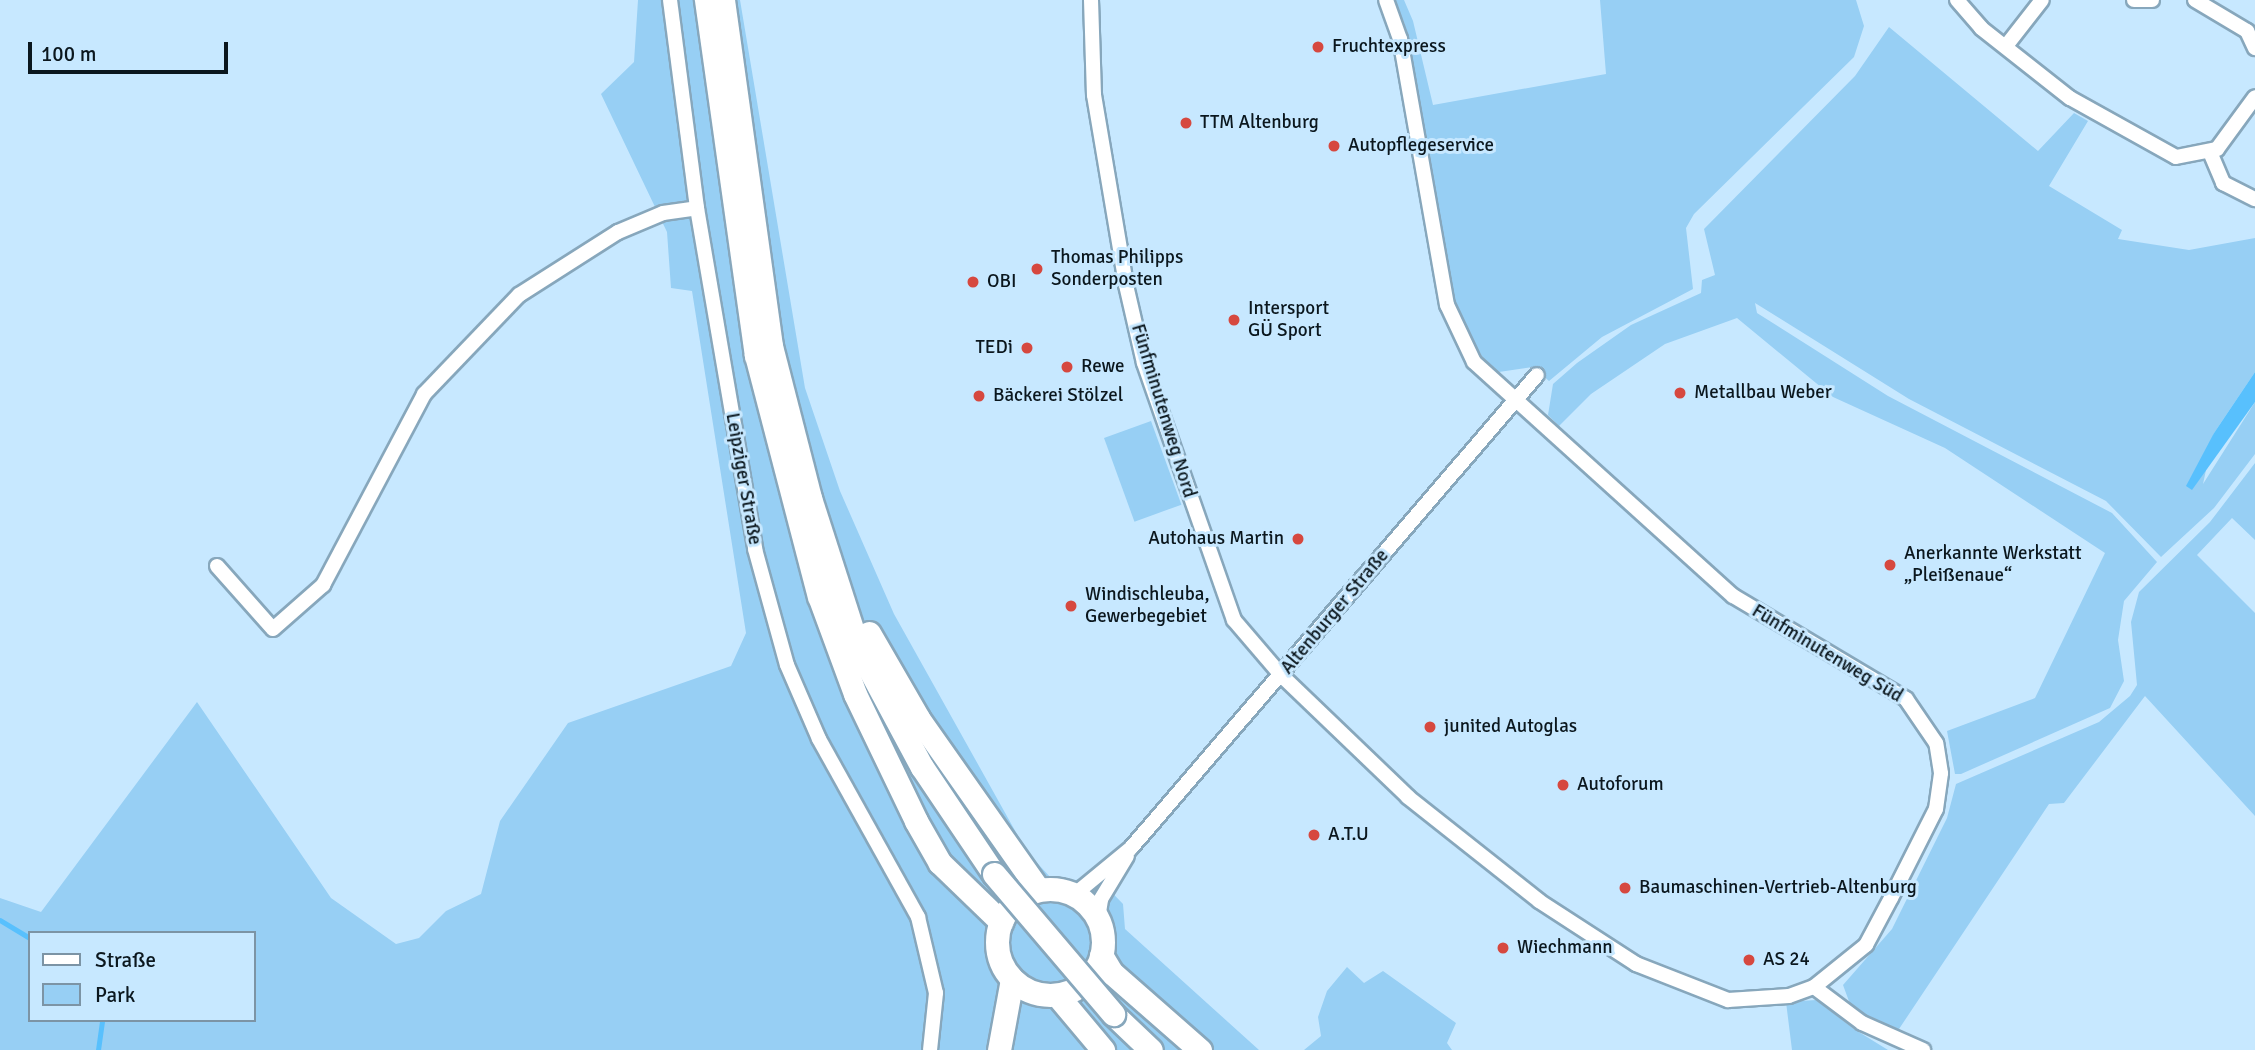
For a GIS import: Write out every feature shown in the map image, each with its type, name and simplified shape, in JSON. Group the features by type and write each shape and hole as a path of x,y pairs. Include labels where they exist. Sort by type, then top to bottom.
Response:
{"main road":[{"path":"706,0 753,342 799,519 838,651 894,780 940,863 1001,922"},
{"path":"723,0 771,346 810,498 858,644"},
{"path":"799,519 858,644 922,767 994,874 1113,1014 1151,1050"},
{"path":"841,587 918,718 1039,890"},
{"path":"1103,1050 1048,994 1012,979 999,958 1001,922 1012,905 1039,890 1074,895 1098,919 1101,955 1112,973 1200,1050"},
{"path":"1000,1050 1048,994 1090,977 1101,955"},
{"path":"1000,1050 1012,979"}],"street":[{"name":"Leipziger Straße","path":"670,0 697,208 768,599 819,739 918,917 936,993 930,1050"},
{"name":"Fünfminutenweg Nord","path":"1091,0 1102,159 1144,363 1228,606 1281,675"},
{"path":"1386,0 1400,39 1447,305 1474,362 1512,403"},
{"path":"1957,0 2006,46 2070,98 2157,151 2176,157 2210,152 2231,136 2255,97"},
{"path":"2006,46 2042,0"},
{"path":"2134,0 2152,0"},
{"path":"2195,0 2247,31 2255,48"},
{"path":"2210,152 2223,183 2255,199"},
{"path":"218,566 273,629 323,585 424,394 519,295 564,263 618,232 663,213 697,208"},
{"name":"Altenburger Straße","path":"1074,895 1131,848 1537,375"},
{"name":"Fünfminutenweg Süd","path":"1281,675 1408,797 1539,901 1636,964 1728,1000 1789,996 1814,987 1866,945 1936,809 1941,773 1936,743 1906,699 1733,596 1512,403"},
{"name":"Altenburger Straße","path":"1098,919 1101,899 1131,848"},
{"path":"1814,987 1861,1023 1923,1050"}],"green space":[{"path":"638,0 740,0 805,388 840,491 894,614 1027,852 1051,878 1076,880 1093,873 1123,904 1125,929 1259,1050 0,1050 0,898 41,912 197,702 331,898 396,944 419,938 446,911 481,894 500,821 568,723 731,666 746,633 692,291 671,288 667,232 601,94 634,62"},
{"path":"1392,0 1404,0 1413,21 1433,105 1606,74 1600,0 1856,0 1864,26 1854,57 1694,214 1686,228 1693,289 1602,337 1549,381 1533,367 1492,373 1457,315 1404,22"},
{"path":"1889,27 2038,151 2074,113 2088,121 2049,186 2122,230 2118,239 2189,250 2255,238 2255,372 2214,433 2203,484 2255,402 2255,454 2214,508 2161,557 2106,501 1909,399 1755,303 1757,313 1888,396 2112,513 2157,562 2124,601 2118,640 2124,681 2110,708 1961,774 1955,774 1947,731 2035,698 2105,553 1945,448 1833,397 1737,318 1665,344 1591,394 1559,426 1548,415 1553,384 1577,363 1631,325 1701,293 1702,280 1715,275 1704,229 1855,76"},
{"path":"1151,421 1181,505 1134,522 1104,438"},
{"path":"2255,463 2255,540 2232,518 2197,555 2255,613 2255,816 2145,696 2064,803 2049,804 1897,1032 1865,1018 1850,1004 1843,985 1892,929 1947,818 1956,784 2099,722 2130,696 2137,685 2131,622 2139,592 2210,522"},
{"path":"1347,967 1364,983 1383,971 1456,1023 1447,1043 1452,1050 1304,1050 1321,1036 1318,1017 1327,991"},
{"path":"1816,1000 1854,1029 1888,1050 1792,1050 1786,1002"}],"shaded area":[{"path":"2255,372 2255,402 2192,490 2186,486 2214,433"}],"waterway":[{"path":"0,920 28,937"},
{"path":"98,1050 102,1022"}],"place":[{"name":"Fruchtexpress","path":"1318,47"},
{"name":"TTM Altenburg","path":"1186,123"},
{"name":"Autopflegeservice","path":"1334,146"},
{"name":"Thomas Philipps Sonderposten","path":"1037,269"},
{"name":"OBI","path":"973,282"},
{"name":"Intersport GÜ Sport","path":"1234,320"},
{"name":"TEDi","path":"1027,348"},
{"name":"Rewe","path":"1067,367"},
{"name":"Metallbau Weber","path":"1680,393"},
{"name":"Bäckerei Stölzel","path":"979,396"},
{"name":"Autohaus Martin","path":"1298,539"},
{"name":"Anerkannte Werkstatt „Pleißenaue“","path":"1890,565"},
{"name":"Windischleuba, Gewerbegebiet","path":"1071,606"},
{"name":"junited Autoglas","path":"1430,727"},
{"name":"Autoforum","path":"1563,785"},
{"name":"A.T.U","path":"1314,835"},
{"name":"Baumaschinen-Vertrieb-Altenburg","path":"1625,888"},
{"name":"Wiechmann","path":"1503,948"},
{"name":"AS 24","path":"1749,960"}]}
